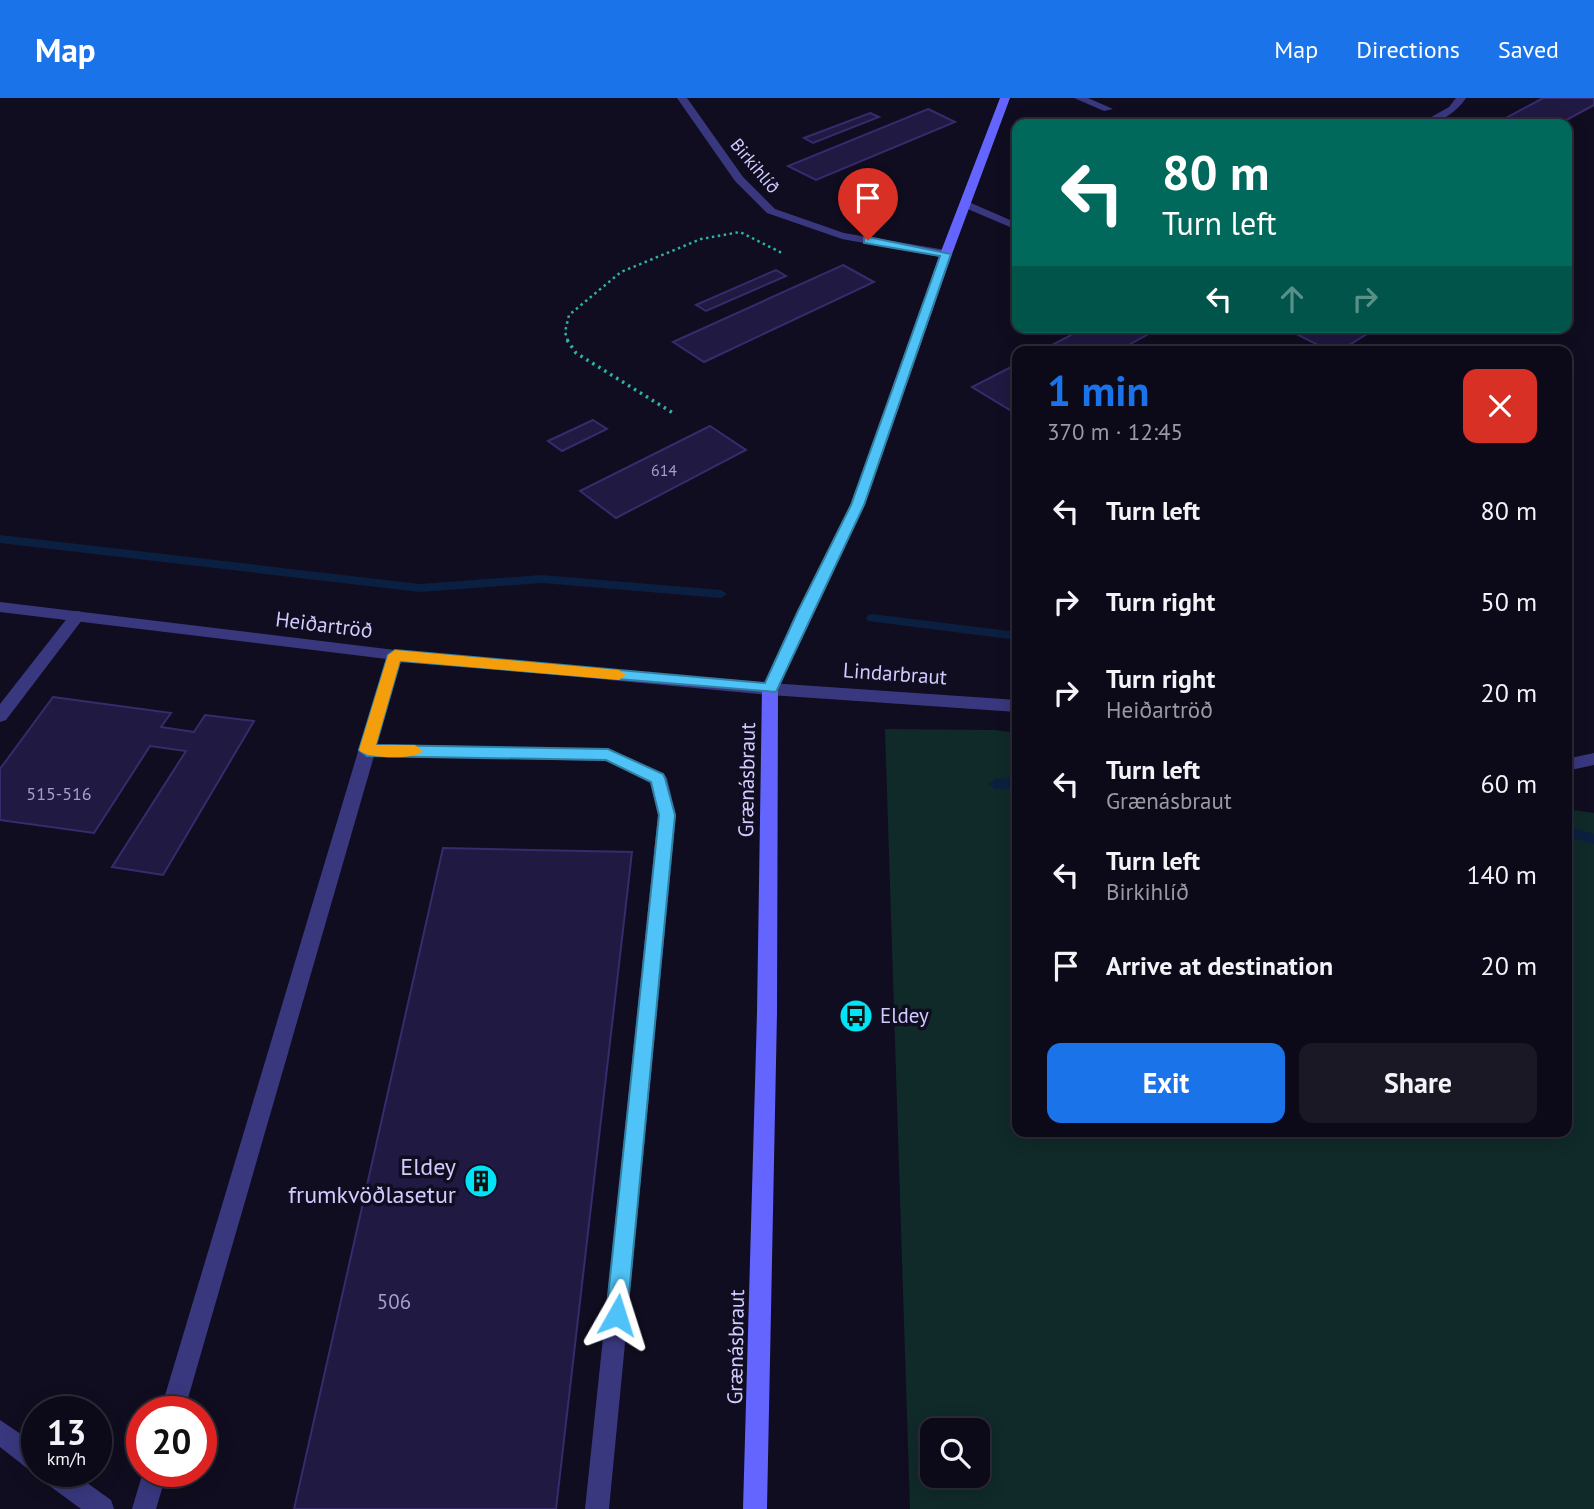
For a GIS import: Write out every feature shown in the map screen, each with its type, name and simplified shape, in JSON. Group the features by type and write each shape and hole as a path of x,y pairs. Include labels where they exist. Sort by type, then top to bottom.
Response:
{"street":[{"name":"Birkihlíð","path":"682,98 739,179 771,211 842,236 946,254"},
{"name":"Grænásbraut","path":"755,1509 767,1013 770,689 858,505 946,254 967,205 1005,98"},
{"path":"1079,98 1108,109"},
{"path":"1433,119 1453,108 1461,98"},
{"path":"967,205 1012,225"},
{"name":"Heiðartröð","path":"0,607 395,655 770,689"},
{"path":"0,716 77,616"},
{"path":"177,1396 395,655"},
{"name":"Lindarbraut","path":"770,689 1012,706"},
{"path":"367,750 608,755 658,778 667,815 597,1509"},
{"path":"1572,764 1594,759"},
{"path":"0,1432 21,1448"},
{"path":"72,1487 102,1509"},
{"path":"144,1509 151,1487"}],"path":[{"path":"673,413 576,353 568,343 565,332 569,315 575,307 621,272 701,239 740,232 783,254"}],"green space":[{"path":"885,729 1012,732 1012,1137 1572,1137 1572,810 1594,813 1594,1509 910,1509"}],"building":[{"path":"1543,98 1594,98 1594,105 1568,119 1504,119"},
{"path":"928,109 955,122 816,180 788,166"},
{"path":"870,113 879,117 813,143 804,138"},
{"path":"843,265 874,282 704,362 673,342"},
{"path":"776,270 786,276 706,311 696,305"},
{"path":"1075,333 1150,333 1127,346 1050,346"},
{"path":"1294,333 1368,333 1348,346 1320,346"},
{"path":"1012,367 1012,409 1010,410 972,387"},
{"path":"593,420 607,429 562,451 548,441"},
{"path":"710,426 746,450 616,518 580,491"},
{"path":"53,697 171,713 161,727 194,732 205,715 254,721 163,875 112,867 186,751 150,746 94,833 0,820 0,769"},
{"name":"Eldey frumkvöðlasetur","path":"443,848 632,852 556,1509 294,1509"}],"waterway":[{"path":"0,539 420,588 542,579 721,594"},
{"path":"872,618 1012,635"},
{"path":"995,784 1012,783"},
{"path":"1572,833 1594,839"}],"slow traffic":[{"path":"415,751 367,750 395,655 619,675"}],"place":[{"name":"Eldey","path":"856,1016"},
{"name":"Eldey frumkvöðlasetur","path":"481,1181"}],"route":[{"path":"617,1315 667,815 658,778 608,755 367,750 395,655 770,689 858,505 946,254 868,240"}]}
